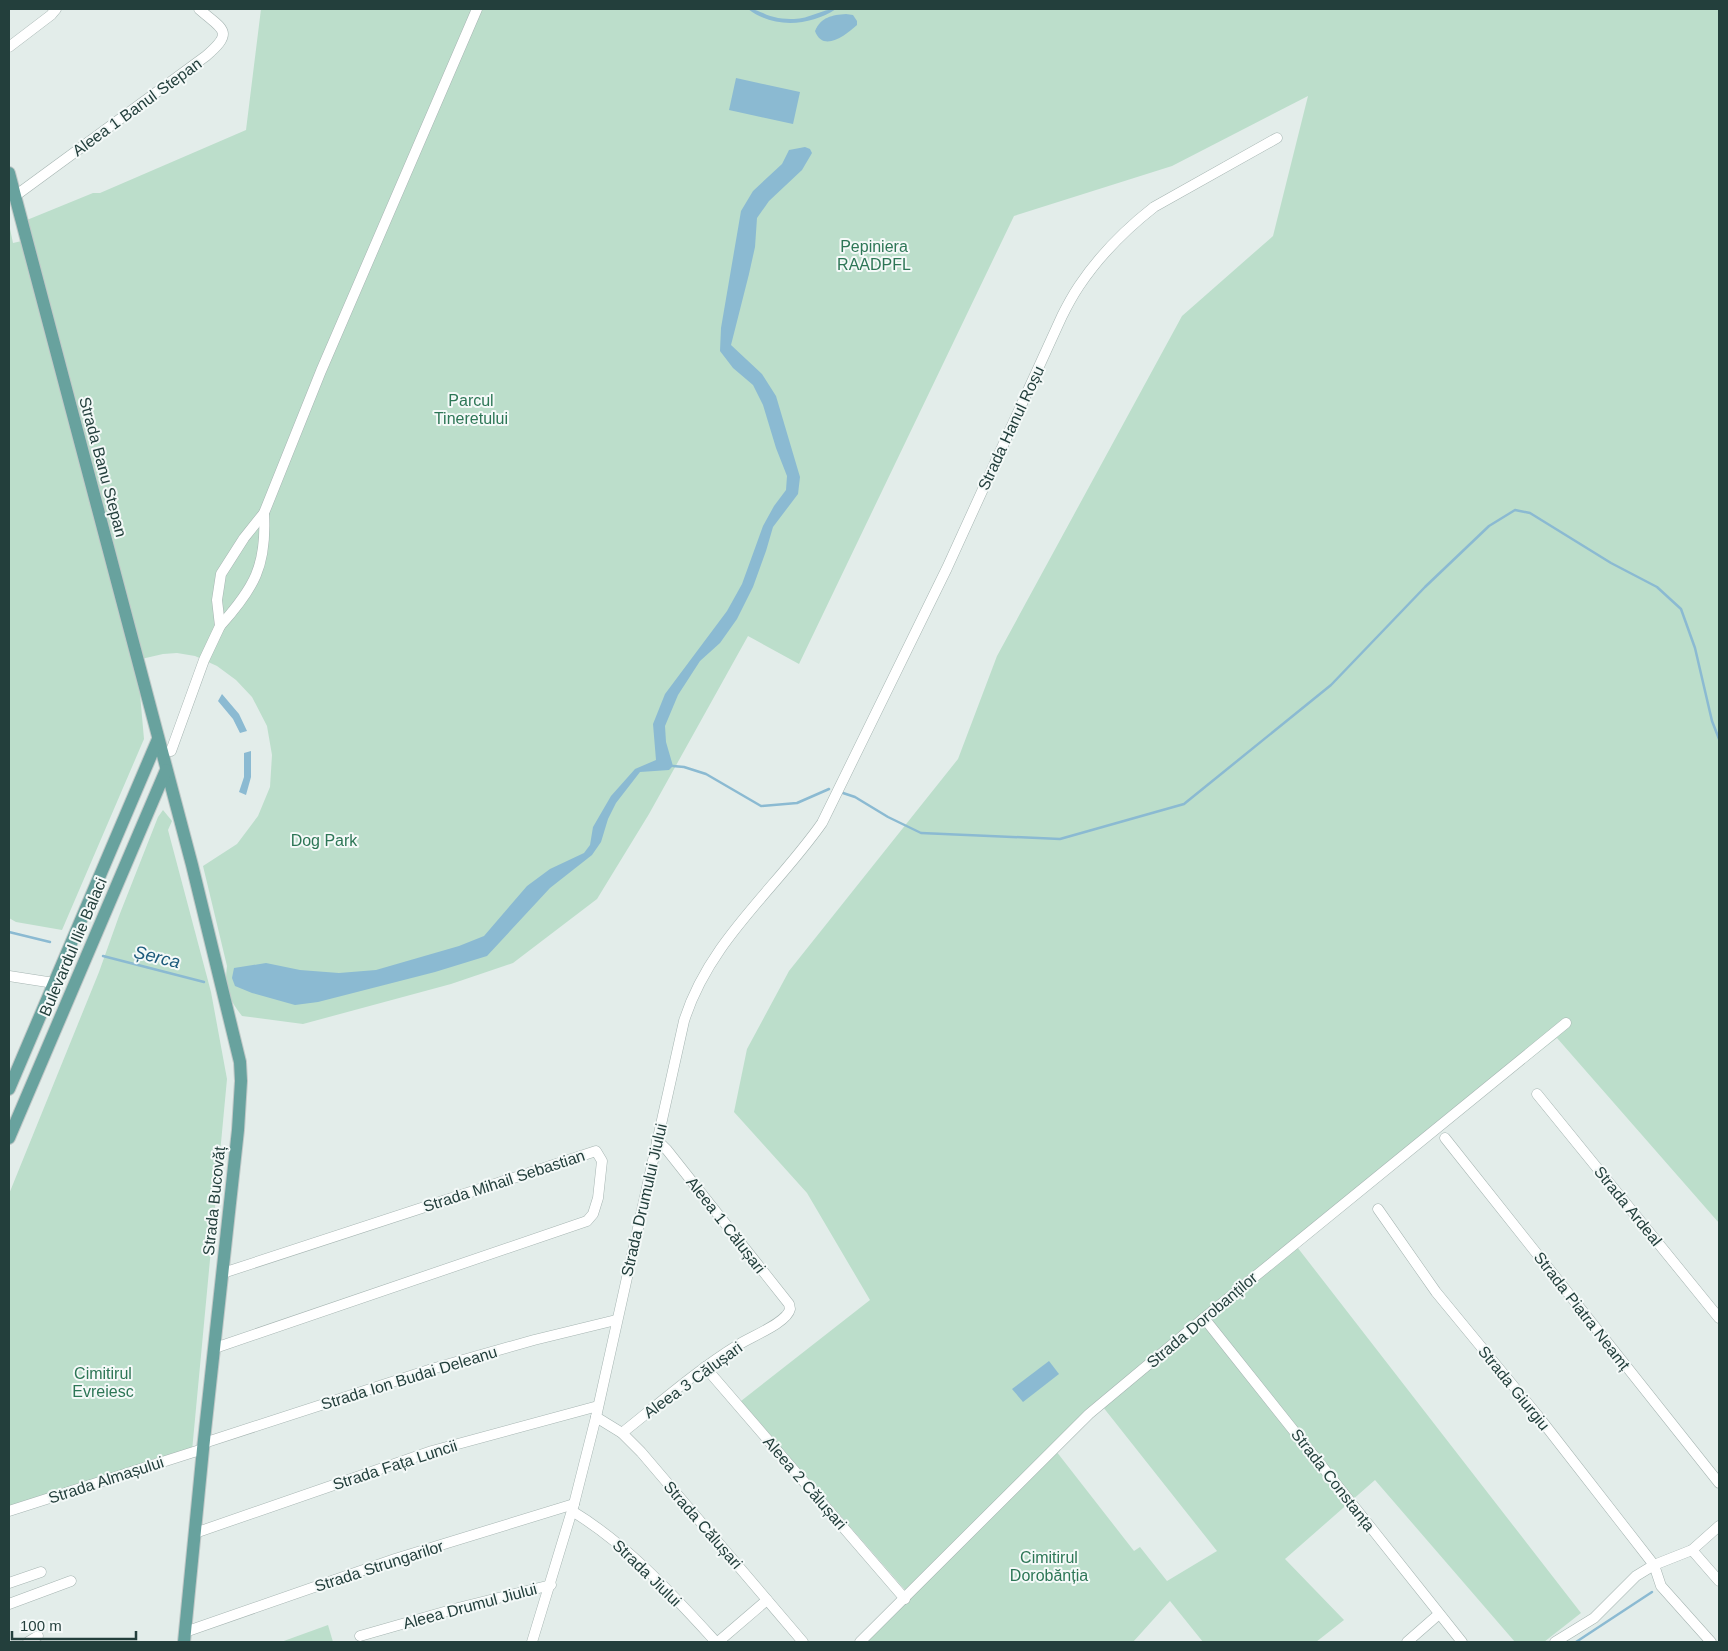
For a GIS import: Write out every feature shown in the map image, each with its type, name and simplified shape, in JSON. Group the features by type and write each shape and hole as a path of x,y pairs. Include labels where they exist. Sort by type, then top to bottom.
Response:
{"main road":[{"name":"Strada Banu Stepan","path":"9,173 166,770"},
{"name":"Bulevardul Ilie Balaci","path":"9,1089 158,739"},
{"name":"Bulevardul Ilie Balaci","path":"9,1138 166,770"},
{"name":"Strada Bucovăț","path":"166,770 192,866 240,1062 240,1103 194,1534 185,1637"}],"street":[{"path":"9,47 38,26 56,9"},
{"name":"Aleea 1 Banul Stepan","path":"15,196 220,45 224,37 222,30 199,9"},
{"path":"220,626 217,600 221,574 244,538 264,513 321,371 477,9"},
{"name":"Strada Hanul Roșu","path":"834,795 947,568 1062,316 1079,286 1101,258 1139,219 1154,207 1277,138"},
{"path":"171,751 204,660 220,626 242,602 254,582 263,546 264,513"},
{"name":"Strada Drumului Jiului","path":"532,1642 551,1585 596,1417 616,1320 684,1021 691,998 717,952 803,849 822,823 834,795"},
{"path":"9,976 54,983"},
{"name":"Strada Dorobanților","path":"860,1642 1089,1414 1566,1023"},
{"name":"Strada Ardeal","path":"1537,1094 1719,1318"},
{"name":"Strada Piatra Neamț","path":"1445,1138 1719,1483"},
{"name":"Aleea 1 Călușari","path":"657,1140 667,1150 789,1304 790,1312"},
{"name":"Strada Mihail Sebastian","path":"215,1348 588,1221 593,1214 598,1198 602,1161 596,1151 222,1273"},
{"name":"Strada Giurgiu","path":"1378,1209 1436,1292 1538,1416 1654,1565 1661,1586 1712,1642"},
{"name":"Aleea 3 Călușari","path":"622,1433 705,1367 738,1345 786,1318 790,1312"},
{"name":"Strada Constanța","path":"1204,1318 1462,1642"},
{"name":"Strada Ion Budai Deleanu","path":"204,1446 435,1368 534,1340 616,1320"},
{"name":"Aleea 2 Călușari","path":"705,1367 905,1599"},
{"name":"Strada Fața Luncii","path":"194,1534 432,1451 598,1406"},
{"name":"Strada Călușari","path":"596,1417 622,1433 641,1452 804,1642"},
{"name":"Strada Almașului","path":"9,1511 204,1446"},
{"name":"Strada Strungarilor","path":"185,1637 395,1559 573,1507"},
{"name":"Strada Jiului","path":"573,1507 631,1554 717,1642"},
{"path":"1555,1642 1594,1618 1636,1576 1654,1565 1692,1550 1719,1526"},
{"path":"1692,1550 1719,1581"},
{"path":"9,1583 41,1572"},
{"path":"9,1604 71,1581"},
{"name":"Aleea Drumul Jiului","path":"360,1636 458,1608 551,1585"},
{"path":"717,1642 767,1600"},
{"path":"1406,1642 1439,1614"},
{"path":"28,1642 38,1636"}],"green space":[{"path":"261,9 1719,9 1719,1223 1557,1038 1294,1243 1581,1613 1544,1642 1515,1642 1375,1480 1285,1559 1344,1620 1316,1642 1203,1642 1170,1601 1133,1642 867,1642 1045,1461 905,1590 741,1401 870,1300 807,1193 734,1112 747,1049 789,971 958,759 997,656 1182,316 1273,236 1308,96 1172,166 1014,216 799,664 748,636 649,814 597,899 513,963 451,984 303,1024 242,1016 228,993 226,982 227,966 203,866 237,844 258,816 270,787 272,755 267,726 252,697 236,680 217,666 195,656 177,653 137,660 144,739 62,930 16,922 9,918 9,224 13,243 26,240 22,222 93,193 100,193 246,130","holes":["1103,1407 1217,1551 1167,1581 1140,1547 1134,1551 1056,1451"]},
{"name":"Cimitirul Evreiesc","path":"163,810 172,821 168,830 211,992 227,1079 192,1451 9,1511 9,1194 99,972 158,817"},
{"path":"328,1625 333,1642 281,1642"}],"water":[{"path":"748,9 774,17 794,19 836,9 815,19 792,23 769,20"},
{"path":"853,15 857,25 835,40 823,41 819,37 815,31 820,23 832,16"},
{"path":"736,78 800,92 793,124 729,110"},
{"path":"805,147 810,149 812,153 802,170 769,201 757,218 755,247 731,345 762,374 776,396 800,477 798,494 773,527 753,587 737,619 720,643 700,661 678,695 665,726 666,742 673,766 669,770 640,772 616,803 608,819 601,842 592,855 550,888 487,956 435,972 318,1002 295,1005 252,993 235,986 232,978 234,968 266,963 300,970 339,973 376,970 459,946 484,936 527,886 550,869 584,853 590,845 593,827 611,796 635,769 656,760 653,724 665,694 727,611 742,584 763,526 786,490 787,476 763,405 753,385 733,368 720,351 721,328 741,211 753,191 782,164 789,150"},
{"path":"222,694 239,714 247,731 240,733 233,719 218,701"},
{"path":"251,751 251,777 246,795 239,792 244,777 244,753"},
{"path":"1049,1361 1059,1374 1023,1402 1012,1389"}],"waterway":[{"path":"843,793 855,797 888,817 921,833 1060,839 1184,804 1331,685 1425,587 1489,526 1515,510 1530,513 1611,563 1657,587 1681,609 1695,648 1712,721 1719,739"},
{"path":"673,766 684,767 706,774 761,806 797,803 829,789"},
{"name":"Șerca","path":"9,932 50,942"},
{"name":"Șerca","path":"103,956 204,982"},
{"path":"1576,1642 1652,1592"}],"park label":[{"name":"Pepiniera RAADPFL","path":"874,255"},
{"name":"Parcul Tineretului","path":"471,409"},
{"name":"Dog Park","path":"324,840"},
{"name":"Cimitirul Dorobănția","path":"1049,1566"}]}
